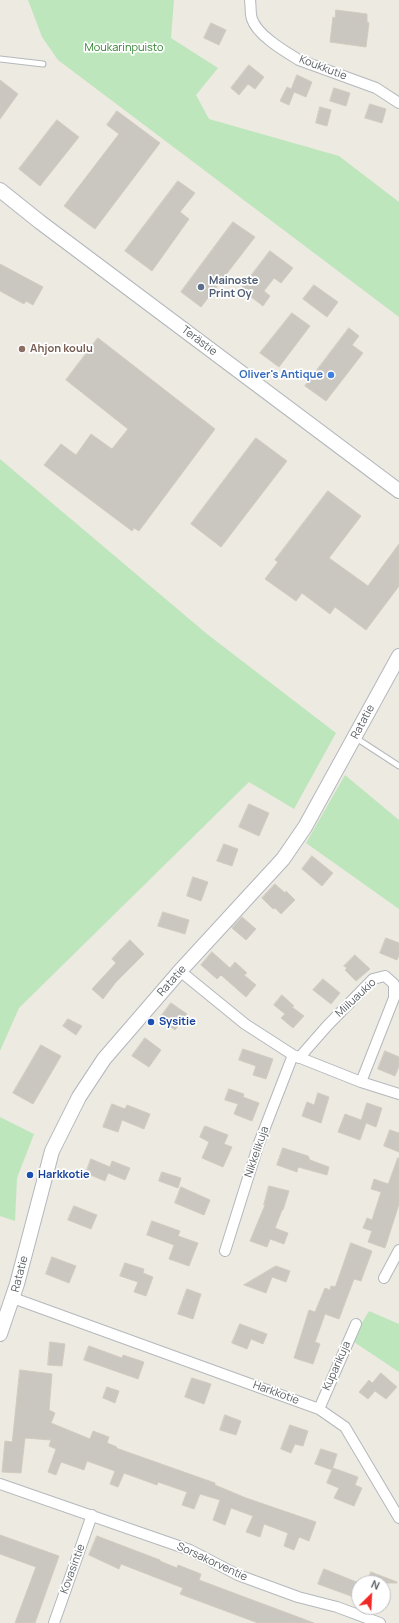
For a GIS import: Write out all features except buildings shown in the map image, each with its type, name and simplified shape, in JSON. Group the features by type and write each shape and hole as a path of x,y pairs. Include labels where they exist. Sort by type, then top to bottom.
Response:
{"street":[{"name":"Koukkutie","path":"250,0 251,18 257,30 288,53 299,60 376,88 399,103"},
{"name":"Terästie","path":"1,190 40,222 399,491"},
{"name":"Ratatie","path":"0,1334 52,1151 65,1122 79,1097 104,1058 180,971 283,860 305,827 399,656"},
{"path":"180,971 245,1024 296,1057 360,1082 399,1094"},
{"name":"Miiluaukio","path":"296,1057 373,978 385,976 394,984 394,998 360,1082"},
{"name":"Nikkelikuja","path":"225,1251 259,1142 296,1057"},
{"path":"384,1278 399,1250"},
{"name":"Harkkotie","path":"7,1305 319,1409 345,1427 399,1518"},
{"name":"Kuparikuja","path":"319,1409 356,1324"},
{"name":"Sorsakorventie","path":"0,1484 190,1550 238,1575 298,1597 337,1607 380,1623"},
{"name":"Kovasintie","path":"54,1623 92,1515"}],"lane":[{"path":"0,59 43,64"},
{"path":"355,737 399,766"}],"green space":[{"name":"Moukarinpuisto","path":"28,0 174,0 171,38 218,68 196,95 209,119 339,156 399,202 399,317 58,60 42,37"},
{"path":"0,459 207,634 336,733 294,809 249,782 19,1008 0,1051"},
{"path":"345,775 399,820 399,909 306,843"},
{"path":"0,1117 34,1134 17,1178 15,1221 0,1216"},
{"path":"369,1311 399,1324 399,1372 354,1342 360,1326"}],"place":[{"name":"Mainoste Print Oy","path":"201,287"},
{"name":"Ahjon koulu","path":"22,349"},
{"name":"Oliver's Antique","path":"331,375"},
{"name":"Sysitie","path":"151,1022"},
{"name":"Harkkotie","path":"30,1175"}]}
